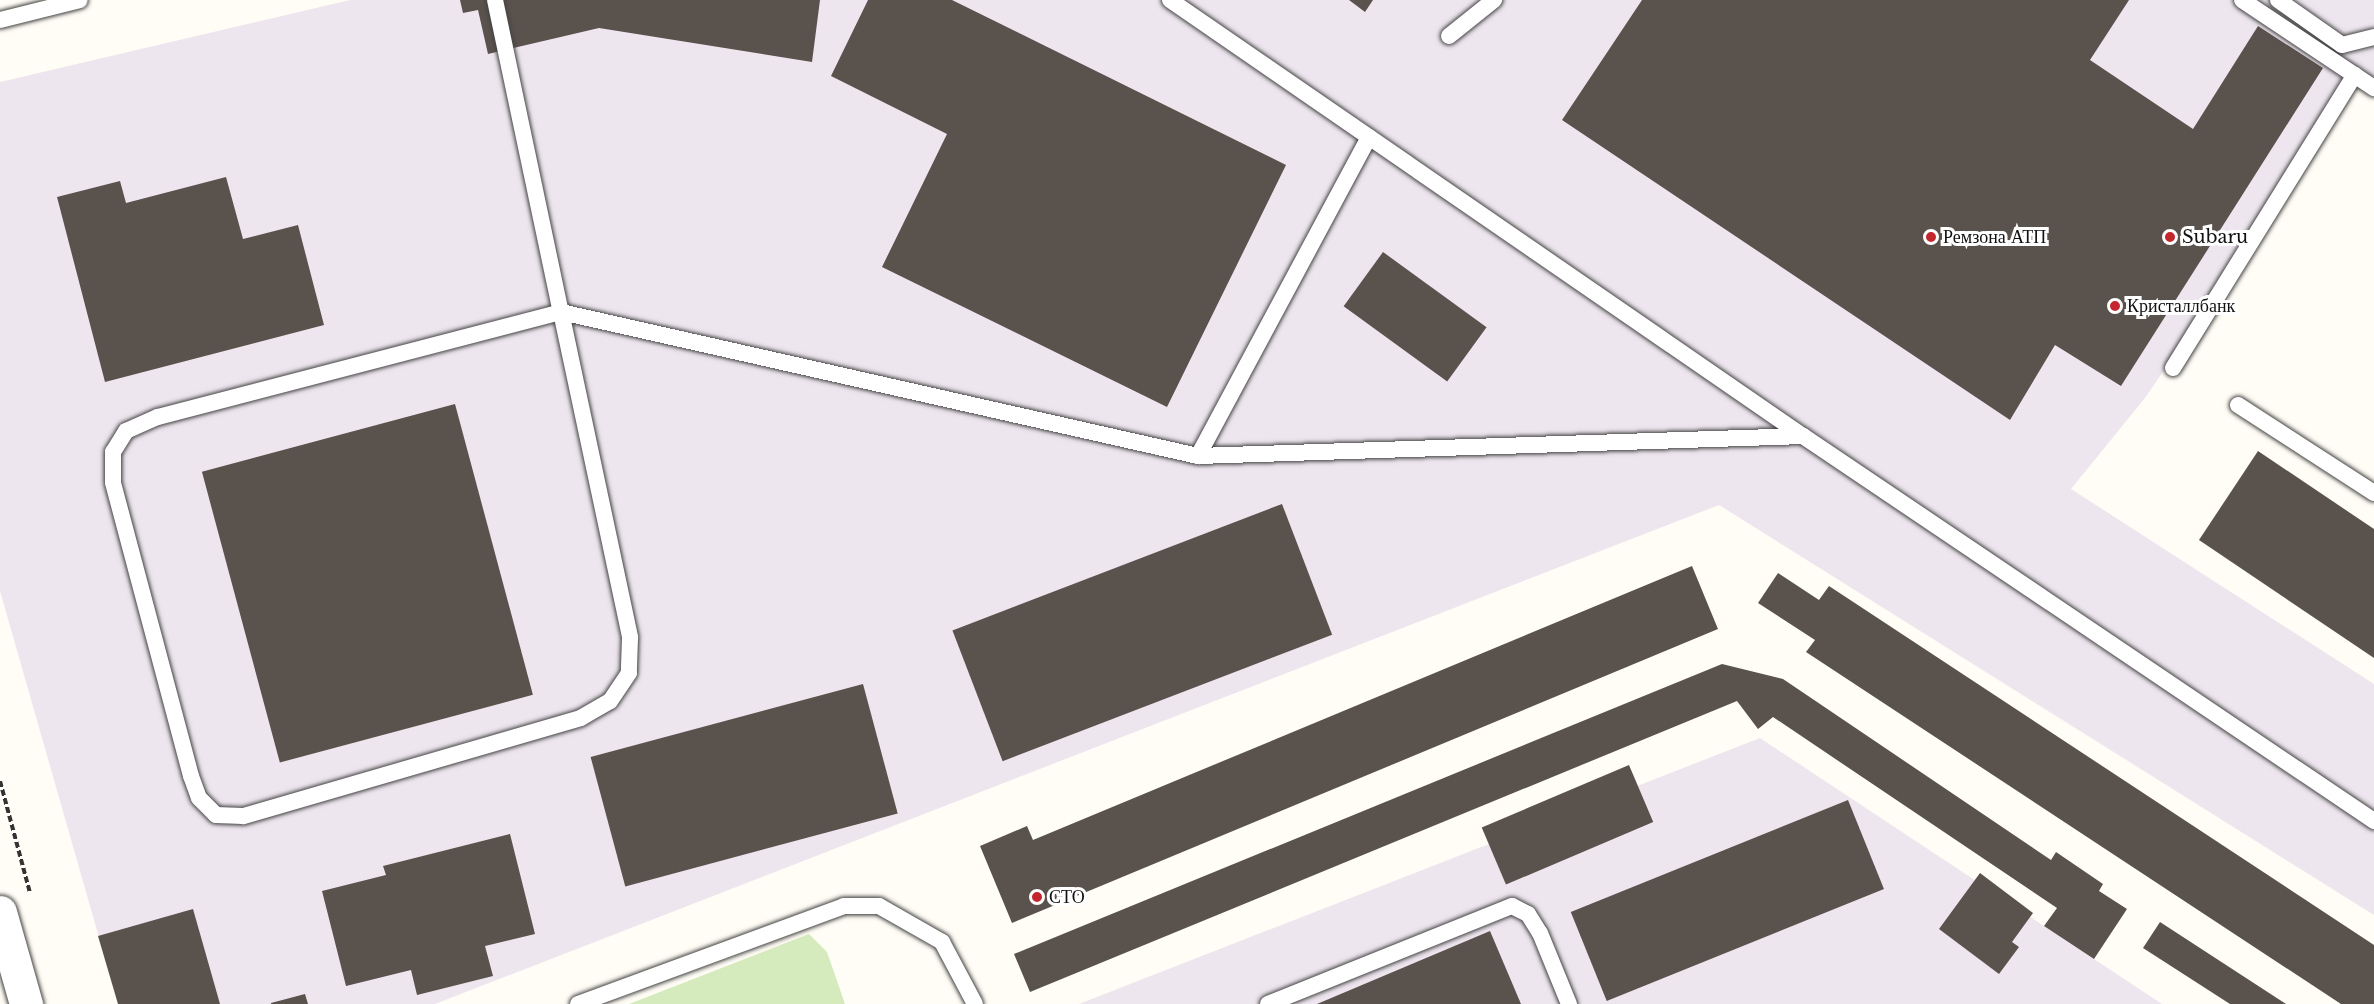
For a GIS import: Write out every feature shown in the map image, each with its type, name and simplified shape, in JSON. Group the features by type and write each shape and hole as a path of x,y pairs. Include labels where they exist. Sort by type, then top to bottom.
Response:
{"street":[{"path":"0,912 26,1004"}],"lane":[{"path":"0,21 80,0"},
{"path":"495,0 561,312 630,638 629,673 610,701 580,718 243,816 216,815 199,798 191,776 113,482 113,452 126,431 159,417 561,312 1198,456 1803,436"},
{"path":"1170,0 1803,436 2374,821"},
{"path":"1449,36 1494,0"},
{"path":"2241,0 2374,88"},
{"path":"2278,0 2343,45 2374,38"},
{"path":"2173,368 2355,75"},
{"path":"1198,456 1369,138"},
{"path":"2238,405 2374,494"},
{"path":"578,1004 844,906 867,906 916,923 942,942 975,1004"},
{"path":"1268,1004 1512,906 1528,914 1540,933 1569,1004"}],"shaded area":[{"path":"350,0 2374,0 2374,82 2365,76 2145,398 2071,489 2374,684 2374,915 1719,505 435,1004 118,1004 0,591 0,82"},
{"path":"1760,738 2162,1004 1079,1004"}],"green space":[{"path":"809,934 827,952 845,1004 629,1004"}],"building":[{"path":"460,0 820,0 812,62 599,28 488,54 478,10 463,13"},
{"path":"868,0 952,0 1286,165 1167,407 882,267 947,134 831,76"},
{"path":"1349,0 1373,0 1365,12"},
{"name":"Ремзона АТП","path":"1642,0 2129,0 2090,60 2193,129 2258,26 2323,68 2121,386 2055,345 2010,420 1562,120"},
{"path":"226,177 243,239 298,225 324,325 105,382 57,197 120,181 126,203"},
{"path":"1383,252 1487,327 1447,381 1344,306"},
{"path":"455,404 533,695 280,763 202,472"},
{"path":"2258,451 2374,529 2374,658 2199,540"},
{"path":"1282,504 1332,635 1003,761 952,631"},
{"path":"1692,566 1718,629 1012,923 980,846 1027,826 1033,840"},
{"path":"1778,573 1819,600 1829,586 2374,945 2374,1004 2341,1004 1806,652 1815,640 1758,603"},
{"path":"1722,664 1783,679 2051,860 2056,852 2103,884 2099,891 2127,909 2094,959 2044,926 2057,908 1773,717 1758,729 1737,701 1030,992 1014,954"},
{"path":"863,684 898,813 625,886 591,757"},
{"path":"1629,765 1653,822 1506,885 1482,828"},
{"path":"1848,800 1884,889 1607,1001 1571,912"},
{"path":"510,834 535,934 485,946 493,976 417,995 411,970 346,986 322,891 386,875 383,866"},
{"path":"1980,873 2033,913 2012,942 2019,947 1999,974 1939,929"},
{"path":"193,909 220,1004 118,1004 98,936"},
{"path":"2160,922 2286,1004 2230,1004 2143,948"},
{"path":"1490,931 1521,1004 1317,1004"},
{"path":"305,994 308,1004 271,1004 271,1003"}],"place":[{"name":"Ремзона АТП","path":"1931,237"},
{"name":"Subaru","path":"2170,237"},
{"name":"Кристаллбанк","path":"2115,306"},
{"name":"СТО","path":"1037,897"}]}
